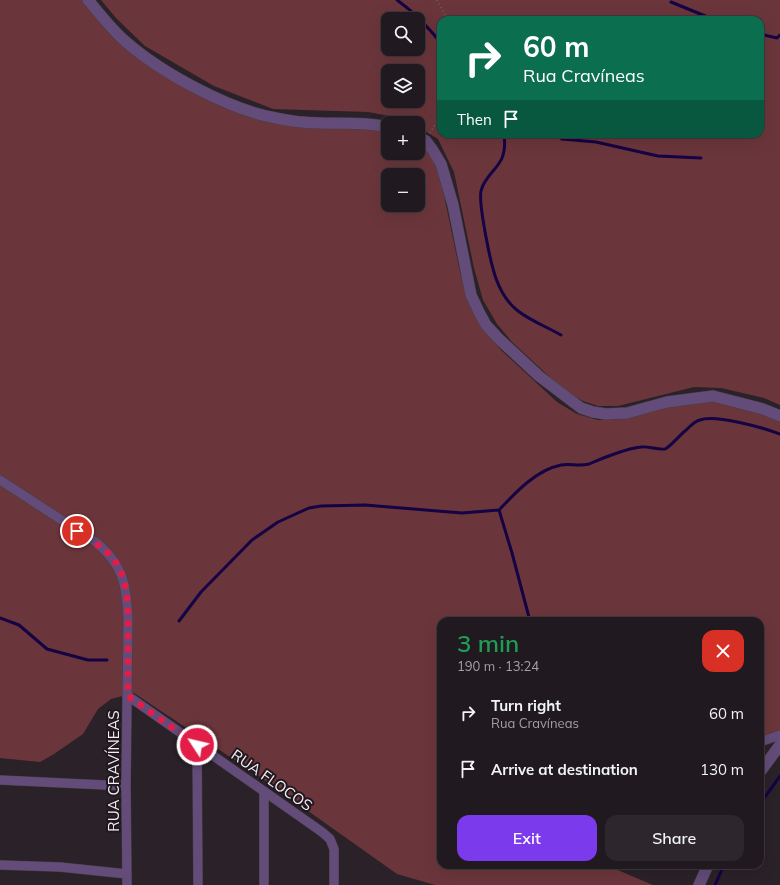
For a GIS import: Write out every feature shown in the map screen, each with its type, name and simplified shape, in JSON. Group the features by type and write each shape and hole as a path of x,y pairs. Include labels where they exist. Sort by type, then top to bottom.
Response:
{"street":[{"path":"88,0 124,40 147,58 172,75 218,99 275,118 321,123 360,123 381,126"},
{"path":"425,143 441,164 453,205 471,295 479,312 486,324 499,339 539,376 581,408 606,414 627,413 667,402 713,396 763,409 780,416"},
{"name":"RUA CRAVÍNEAS","path":"0,480 97,544 106,551 118,566 126,592 128,618 126,786 127,885"},
{"name":"RUA FLOCOS","path":"128,696 330,839 334,848 334,885"},
{"path":"764,741 780,735"},
{"path":"197,745 198,885"},
{"path":"764,767 780,745"},
{"path":"0,780 126,786"},
{"path":"264,791 264,885"},
{"path":"0,865 60,867 127,874"},
{"path":"699,885 706,869"}],"path":[{"path":"437,0 447,16"},
{"path":"425,135 437,119"}],"shaded area":[{"path":"0,0 83,0 106,27 208,99 270,122 367,126 381,129 381,160 425,160 425,147 427,148 440,176 460,272 470,306 486,333 502,351 557,402 577,414 598,420 620,419 695,401 721,402 780,420 780,731 764,737 764,617 437,617 437,869 615,869 653,885 435,885 397,874 263,779 134,693 111,699 98,709 83,734 40,762 0,758"},
{"path":"101,0 780,0 780,405 764,398 721,388 694,387 618,406 598,406 583,401 565,391 512,342 497,324 483,300 474,268 454,172 438,139 425,131 425,116 390,116 368,112 273,109 214,86 145,46 116,18"}],"waterway":[{"path":"397,0 420,20 437,38"},
{"path":"671,2 705,16"},
{"path":"764,35 777,38 780,35"},
{"path":"504,138 504,152 502,158 485,182 481,191 483,220 493,267 504,296 511,304 528,318 561,335"},
{"path":"561,138 596,142 658,156 701,158"},
{"path":"179,621 201,592 252,540 278,522 309,508 321,506 365,505 462,513 499,510 527,483 543,472 561,465 589,464 629,449 644,447 665,449 694,423 700,420 728,420 752,425 780,434"},
{"path":"499,510 529,617"},
{"path":"0,618 19,625 47,649 88,660 107,660"},
{"path":"764,798 780,776"},
{"path":"715,885 722,869"}],"route":[{"path":"77,531 106,551 118,566 123,580 126,592 128,618 128,696 197,745"}]}
